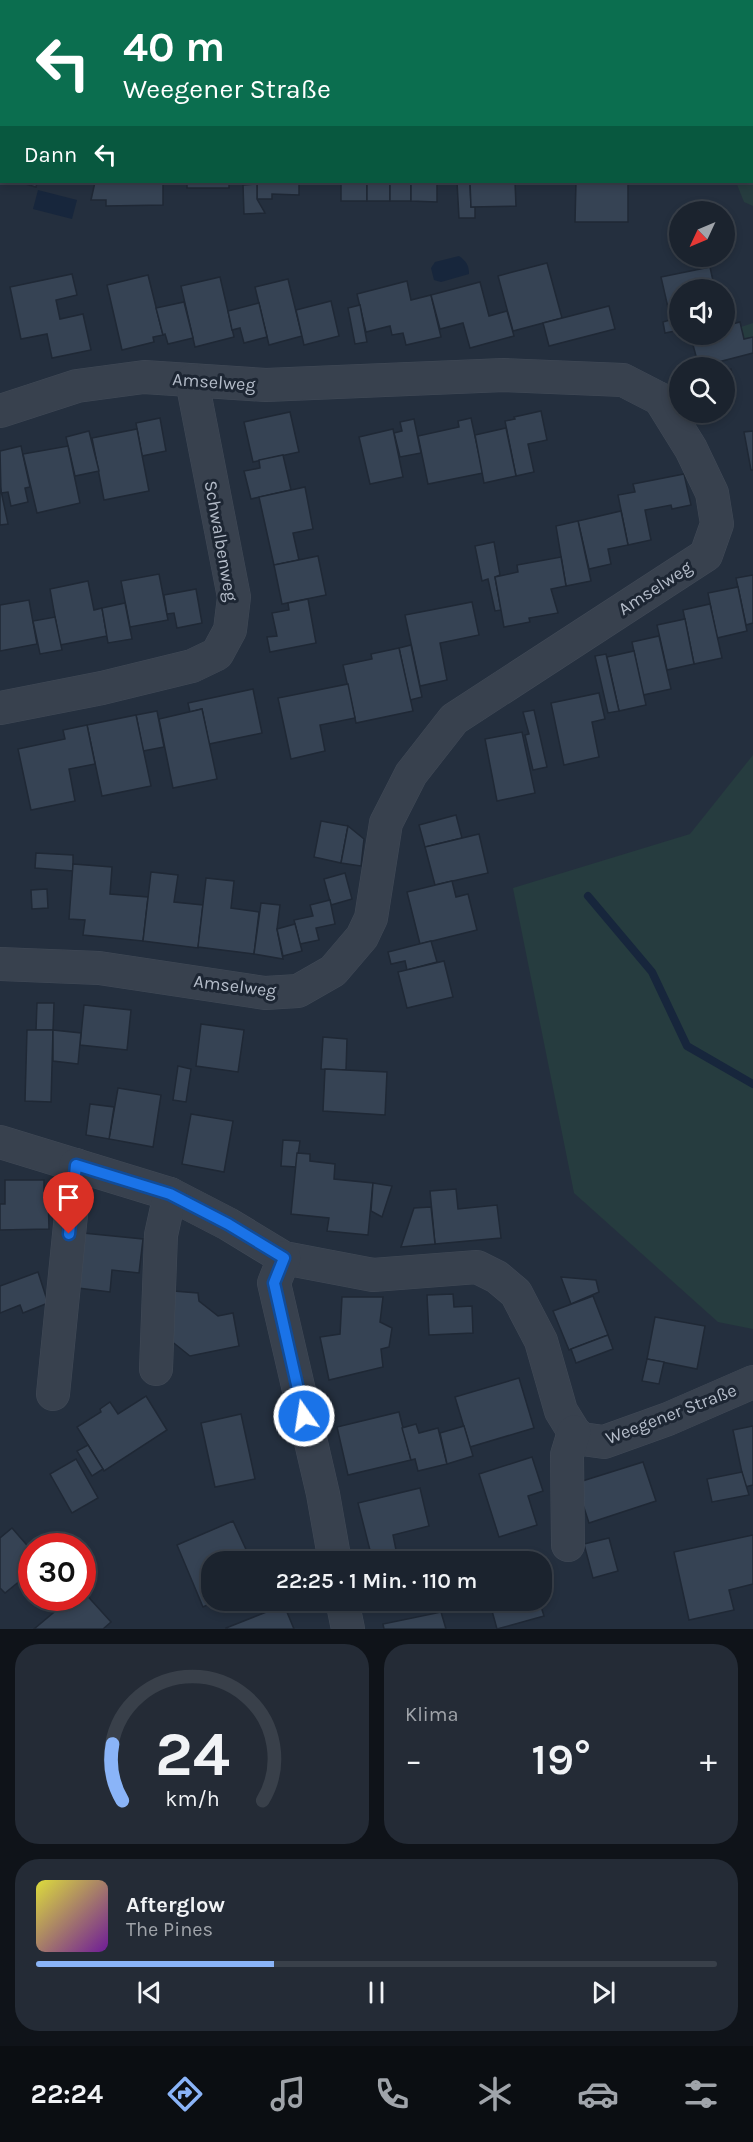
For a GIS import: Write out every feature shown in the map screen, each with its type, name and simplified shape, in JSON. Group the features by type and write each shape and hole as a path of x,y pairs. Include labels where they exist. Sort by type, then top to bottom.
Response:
{"street":[{"name":"Amselweg","path":"0,411 76,386 144,377 266,385 504,375 623,381 660,399 691,449 712,493 717,524 706,555 454,718 411,774 386,823 371,918 362,937 333,971 297,992 265,993 99,968 0,964"},
{"name":"Schwalbenweg","path":"0,708 16,703 102,688 192,666 217,654 230,630 234,597 192,381"},
{"path":"0,1142 170,1194 228,1224 284,1258 373,1275 477,1267 497,1276 516,1293 541,1341 561,1411 574,1432 567,1455 568,1545"},
{"path":"53,1394 76,1165"},
{"path":"156,1369 161,1235 170,1194"},
{"path":"284,1258 274,1283 333,1551"},
{"name":"Weegener Straße","path":"574,1432 582,1439 604,1442 668,1419 753,1382"},
{"path":"344,1611 348,1629"}],"green space":[{"path":"736,183 753,183 753,206 744,202"},
{"path":"753,323 753,337 744,339 741,327"},
{"path":"753,755 753,1329 718,1322 574,1193 513,888 690,834"}],"water":[{"path":"38,190 77,200 72,219 33,209"},
{"path":"459,256 467,264 469,274 441,282 434,280 431,268 435,262"}],"building":[{"path":"22,183 37,183 36,187"},
{"path":"95,183 163,183 163,205 106,206 106,200 91,200"},
{"path":"187,183 229,183 229,188 187,188"},
{"path":"299,183 299,195 272,194 272,199 257,199 257,184 254,184"},
{"path":"341,183 367,183 367,201 341,201"},
{"path":"367,183 390,183 390,201 367,201"},
{"path":"390,183 411,183 411,201 390,201"},
{"path":"411,183 437,183 437,202 411,201"},
{"path":"457,183 470,183 471,207 475,207 475,218 459,218"},
{"path":"470,183 515,183 516,206 471,207"},
{"path":"576,183 628,183 628,222 575,222"},
{"path":"257,184 257,199 265,213 244,214 243,185"},
{"path":"547,263 562,318 513,331 498,276"},
{"path":"710,267 713,279 669,279 669,312 661,277"},
{"path":"72,274 77,295 56,300 60,319 83,314 91,350 52,358 47,334 21,339 10,287"},
{"path":"148,275 163,335 153,337 154,342 122,350 107,285"},
{"path":"220,277 234,337 195,347 181,286"},
{"path":"288,279 302,336 269,345 255,287"},
{"path":"407,281 411,300 431,295 441,337 406,345 403,333 392,335 390,326 366,332 357,294"},
{"path":"480,282 489,316 507,311 514,336 470,348 463,323 440,329 431,295"},
{"path":"331,301 339,336 304,345 296,310"},
{"path":"184,302 193,338 168,344 165,334 163,335 156,308"},
{"path":"259,303 267,337 244,343 240,328 232,330 228,311"},
{"path":"360,305 367,342 355,344 348,308"},
{"path":"609,306 615,329 549,346 543,323"},
{"path":"669,320 669,332 665,333 663,322"},
{"path":"740,322 744,339 753,337 753,353 735,358 696,357 693,345 735,345 735,323"},
{"path":"541,411 547,440 528,444 534,472 516,476 505,421"},
{"path":"290,412 299,452 253,462 244,422"},
{"path":"160,418 166,451 142,456 136,423"},
{"path":"471,418 483,473 428,484 418,436 459,427 458,421"},
{"path":"414,419 421,453 400,457 394,433 402,431 400,422"},
{"path":"506,428 516,476 484,483 475,435"},
{"path":"137,429 149,491 104,500 92,438"},
{"path":"393,429 403,477 370,484 359,437"},
{"path":"89,431 99,471 75,476 66,437"},
{"path":"753,431 753,470 751,470 744,432"},
{"path":"21,446 30,487 25,488 28,502 11,506 8,492 1,493 0,451"},
{"path":"68,446 80,503 37,513 23,454"},
{"path":"283,455 291,490 251,499 244,471 260,468 259,460"},
{"path":"684,474 691,505 672,509 671,505 645,510 651,540 628,545 618,495 635,492 633,484"},
{"path":"0,486 8,524 0,525"},
{"path":"305,487 313,529 293,533 299,560 274,565 259,497"},
{"path":"621,511 628,545 608,549 611,564 589,569 578,521"},
{"path":"578,521 591,581 566,586 556,526"},
{"path":"494,542 500,575 495,577 501,610 495,611 488,579 482,581 475,546"},
{"path":"318,556 326,595 282,604 274,565"},
{"path":"561,557 566,586 551,589 558,613 529,618 530,622 504,627 495,577 518,572 517,565"},
{"path":"159,574 168,620 130,627 121,581"},
{"path":"753,575 753,623 746,625 736,578"},
{"path":"88,581 94,610 102,608 107,636 60,645 50,589"},
{"path":"738,587 747,631 717,638 708,593"},
{"path":"196,589 202,623 177,628 174,613 167,614 164,595"},
{"path":"308,599 316,643 270,652 267,637 277,636 272,613 289,610 288,603"},
{"path":"29,600 37,644 0,651 0,605"},
{"path":"472,602 479,635 440,643 447,680 420,686 405,615"},
{"path":"125,603 132,639 108,643 102,608"},
{"path":"710,604 722,658 694,664 683,610"},
{"path":"55,617 62,650 40,654 33,621"},
{"path":"685,619 694,664 667,670 657,625"},
{"path":"659,636 671,689 643,695 632,642"},
{"path":"411,645 422,697 410,700 399,648"},
{"path":"399,648 413,711 356,723 343,665 372,659 371,654"},
{"path":"634,651 646,705 619,711 607,657"},
{"path":"606,654 619,711 608,713 595,656"},
{"path":"348,684 355,718 320,725 325,751 291,759 278,698"},
{"path":"253,689 262,733 209,744 202,709 190,712 188,703"},
{"path":"599,693 605,719 592,722 599,757 564,765 551,703"},
{"path":"202,709 217,779 173,788 159,719"},
{"path":"534,710 547,767 533,770 525,735 529,734 523,712"},
{"path":"157,711 164,747 143,751 136,715"},
{"path":"136,715 151,786 102,796 87,725"},
{"path":"87,725 95,764 69,769 75,801 31,810 18,749 65,739 63,730"},
{"path":"522,732 535,793 497,801 485,739"},
{"path":"456,815 462,838 425,847 419,825"},
{"path":"321,821 348,826 341,863 314,857"},
{"path":"348,826 364,839 361,866 341,863"},
{"path":"479,834 488,873 435,885 425,847"},
{"path":"36,853 73,855 73,871 35,868"},
{"path":"73,864 112,867 110,894 148,897 143,941 83,935 85,920 69,919"},
{"path":"151,872 178,875 174,902 203,905 198,948 143,941"},
{"path":"345,873 352,899 331,905 324,879"},
{"path":"206,878 234,881 231,908 259,912 254,954 198,947"},
{"path":"452,881 456,897 468,894 477,930 420,944 407,892"},
{"path":"47,889 48,908 32,909 31,890"},
{"path":"330,900 335,924 316,928 319,940 300,944 294,920 313,916 310,905"},
{"path":"261,903 280,905 277,929 283,959 254,954"},
{"path":"295,924 302,951 283,956 277,929"},
{"path":"431,941 437,962 407,970 405,961 391,964 388,952"},
{"path":"444,961 453,997 407,1008 398,972"},
{"path":"37,1003 54,1003 53,1030 36,1030"},
{"path":"84,1005 131,1010 127,1050 80,1045"},
{"path":"201,1024 244,1030 238,1072 196,1066"},
{"path":"27,1030 53,1030 51,1102 25,1101"},
{"path":"53,1030 81,1033 78,1064 53,1061"},
{"path":"323,1037 347,1039 346,1070 321,1069"},
{"path":"178,1066 191,1069 186,1102 173,1100"},
{"path":"325,1069 387,1072 385,1115 323,1111"},
{"path":"118,1088 161,1095 153,1147 109,1139"},
{"path":"90,1104 114,1107 109,1139 86,1135"},
{"path":"191,1114 233,1121 224,1172 182,1164"},
{"path":"283,1140 300,1141 296,1167 281,1166"},
{"path":"297,1153 310,1154 310,1161 335,1164 334,1179 373,1183 368,1235 327,1231 329,1218 291,1214"},
{"path":"5,1180 44,1180 44,1191 48,1191 49,1229 0,1230 0,1204 5,1204"},
{"path":"373,1183 392,1186 382,1217 371,1211"},
{"path":"456,1189 458,1209 497,1205 501,1238 435,1244 430,1191"},
{"path":"431,1207 435,1244 401,1247 414,1208"},
{"path":"83,1233 143,1239 139,1273 112,1270 110,1292 78,1288"},
{"path":"38,1272 48,1303 23,1313 20,1305 0,1313 0,1286"},
{"path":"561,1277 596,1280 599,1292 571,1304"},
{"path":"173,1291 198,1293 199,1301 218,1316 233,1313 239,1346 190,1356 170,1340"},
{"path":"453,1294 454,1307 472,1306 473,1333 429,1335 427,1295"},
{"path":"593,1296 608,1335 569,1350 553,1311"},
{"path":"342,1297 383,1297 380,1322 392,1328 389,1347 381,1349 383,1367 329,1380 320,1337 340,1334"},
{"path":"655,1317 705,1326 697,1369 647,1359"},
{"path":"608,1335 613,1349 576,1363 571,1349"},
{"path":"647,1359 664,1362 659,1384 642,1381"},
{"path":"519,1378 534,1428 470,1447 455,1397"},
{"path":"146,1396 167,1430 104,1471 77,1427 101,1412 100,1409 110,1402 118,1414"},
{"path":"399,1412 411,1460 348,1475 337,1427"},
{"path":"241,1414 255,1479 215,1487 201,1423"},
{"path":"416,1424 419,1433 438,1428 447,1464 418,1471 415,1459 411,1460 402,1428"},
{"path":"464,1426 473,1456 447,1464 440,1433"},
{"path":"753,1426 753,1485 745,1487 733,1430"},
{"path":"88,1445 103,1469 92,1476 77,1451"},
{"path":"532,1457 543,1491 528,1496 537,1525 499,1537 479,1474"},
{"path":"76,1459 98,1498 72,1513 50,1474"},
{"path":"643,1462 656,1501 589,1523 576,1483"},
{"path":"742,1472 749,1495 712,1502 707,1479"},
{"path":"420,1488 429,1526 393,1535 396,1551 370,1551 358,1503"},
{"path":"233,1521 247,1551 201,1551 201,1602 177,1545"},
{"path":"12,1528 18,1535 18,1582 5,1593 0,1588 0,1538"},
{"path":"753,1535 753,1584 729,1590 734,1610 689,1620 674,1552"},
{"path":"609,1538 618,1571 593,1578 584,1544"},
{"path":"96,1605 111,1622 103,1629 34,1629 55,1611 96,1611"},
{"path":"269,1611 286,1611 294,1629 226,1629"},
{"path":"492,1611 542,1611 544,1616 497,1629"},
{"path":"441,1612 446,1629 384,1629 383,1624"}],"waterway":[{"path":"588,896 652,972 687,1046 753,1084"}],"route":[{"path":"69,1234 76,1165 170,1194 228,1224 284,1258 274,1283 304,1416"}]}
